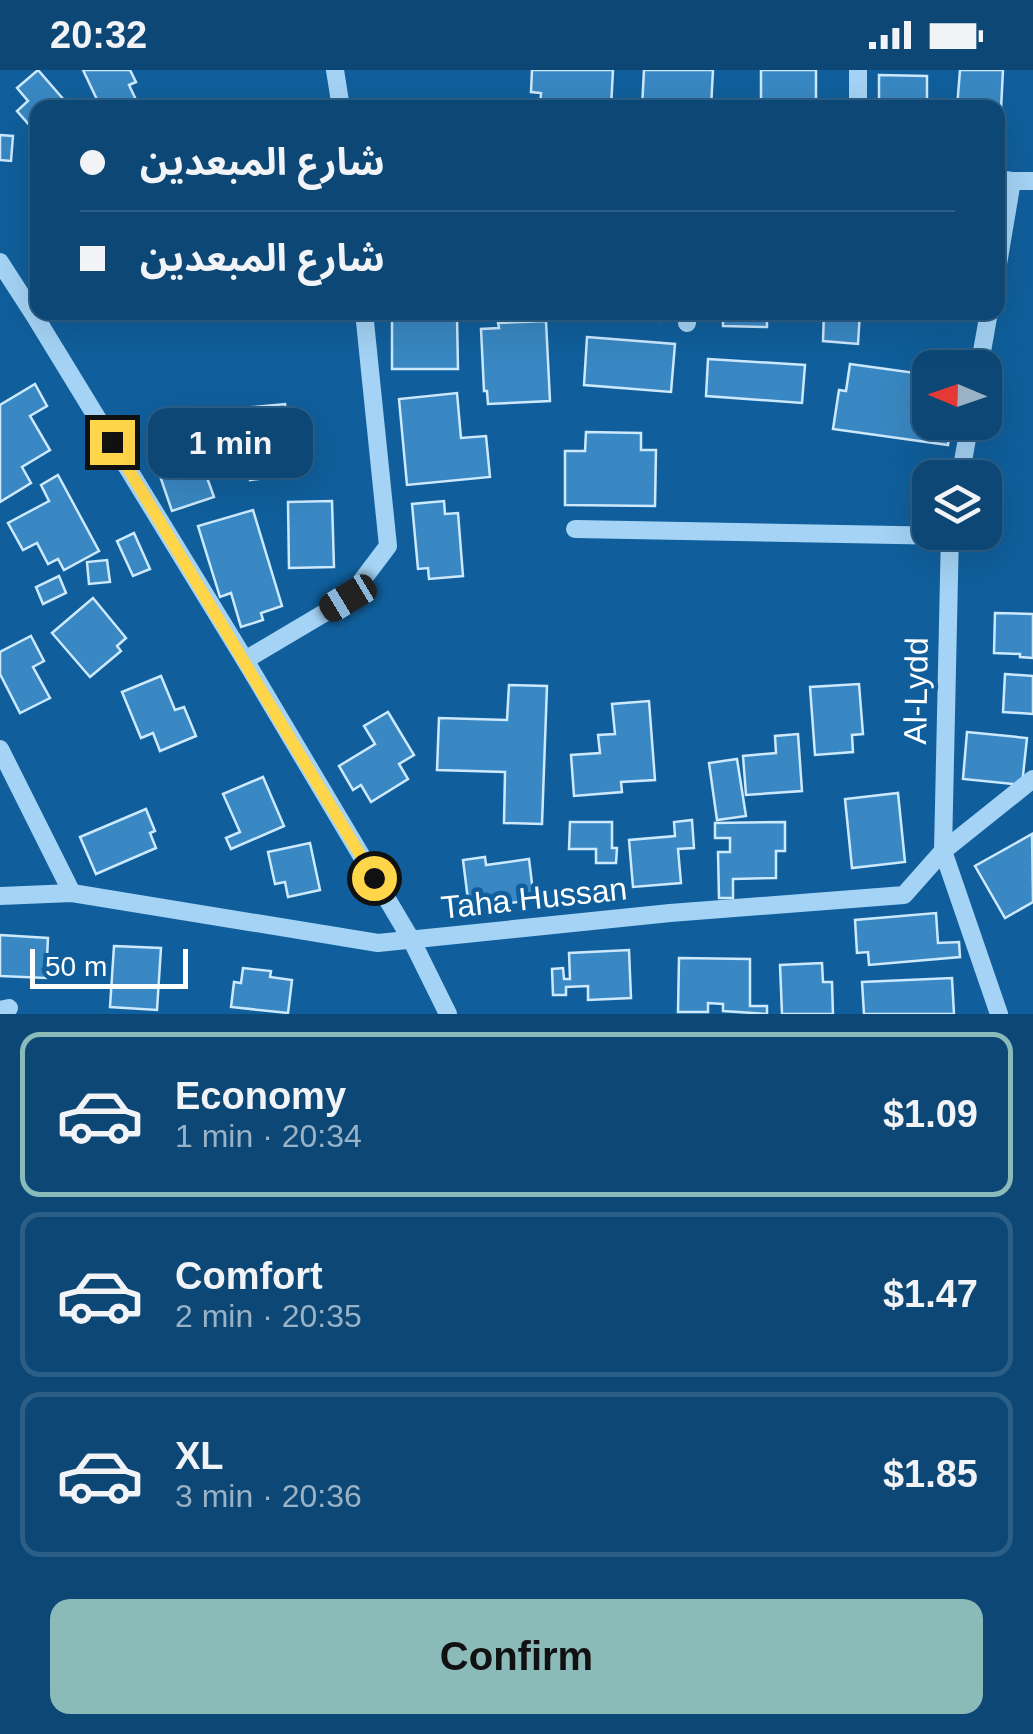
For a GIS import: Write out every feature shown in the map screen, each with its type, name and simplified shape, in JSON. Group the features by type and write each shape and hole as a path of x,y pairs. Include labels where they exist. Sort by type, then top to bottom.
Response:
{"street":[{"path":"335,70 340,100"},
{"path":"858,70 858,100"},
{"path":"1005,180 1033,181"},
{"path":"0,262 30,309"},
{"path":"37,320 412,941 448,1014"},
{"path":"245,660 348,598 388,546 365,320"},
{"path":"982,350 988,320"},
{"path":"575,529 912,533"},
{"name":"Al-Lydd","path":"943,851 950,550"},
{"path":"0,750 72,893"},
{"name":"Taha Hussan","path":"0,896 72,893 378,944 670,913 904,895 943,851 1033,778"},
{"path":"943,851 999,1014"}],"building":[{"path":"38,70 64,100 30,100 30,126 17,111 28,101 17,88"},
{"path":"83,70 130,70 136,82 129,85 136,100 97,100"},
{"path":"532,70 613,70 611,100 541,100 541,93 531,92"},
{"path":"644,70 713,70 711,100 642,100"},
{"path":"761,70 816,70 816,100 761,100"},
{"path":"960,70 1003,70 1001,100 958,100"},
{"path":"879,75 927,76 927,100 879,100"},
{"path":"0,135 13,136 11,161 0,160"},
{"path":"392,320 457,320 458,369 392,369"},
{"path":"723,320 767,320 767,327 723,326"},
{"path":"824,320 860,320 858,344 823,341"},
{"path":"546,321 550,401 488,404 481,329 499,328 498,323"},
{"path":"587,337 675,344 671,392 584,385"},
{"path":"708,359 805,365 802,403 706,396"},
{"path":"850,364 912,373 912,440 833,429 839,390 846,391"},
{"path":"35,384 47,406 30,416 50,450 22,467 31,483 0,502 0,405"},
{"path":"457,393 461,438 486,436 490,477 407,485 399,399"},
{"path":"285,404 293,475 250,480 242,408"},
{"path":"197,424 212,470 205,472 214,497 172,511 148,441"},
{"path":"586,432 641,433 641,450 656,450 655,506 565,505 565,451 585,451"},
{"path":"912,440 949,440 948,445"},
{"path":"58,475 99,551 64,570 58,559 48,564 37,543 23,550 8,523 49,501 41,485"},
{"path":"332,501 334,567 289,568 288,502"},
{"path":"444,501 445,514 458,513 463,576 429,579 428,568 418,569 412,504"},
{"path":"253,510 282,606 261,613 263,620 241,627 231,593 220,597 198,526"},
{"path":"134,533 150,569 133,576 117,541"},
{"path":"107,560 110,582 89,584 87,562"},
{"path":"59,576 66,593 43,604 36,587"},
{"path":"93,598 126,638 117,646 121,651 90,677 52,633"},
{"path":"995,613 1033,614 1033,658 994,653"},
{"path":"31,636 44,661 33,667 50,698 20,713 0,674 0,652"},
{"path":"1005,674 1033,676 1033,714 1003,712"},
{"path":"161,676 175,710 184,707 196,736 160,751 153,733 141,738 122,692"},
{"path":"859,684 863,734 852,735 853,752 815,755 810,687"},
{"path":"509,685 547,686 542,824 504,823 505,772 437,770 439,718 507,720"},
{"path":"649,701 655,780 621,782 622,792 574,796 571,755 600,753 598,735 615,734 612,704"},
{"path":"388,712 414,755 399,764 408,779 371,802 361,785 353,790 339,766 375,744 364,726"},
{"path":"967,732 1027,738 1022,785 963,779"},
{"path":"798,734 802,791 746,795 743,756 776,753 775,736"},
{"path":"737,759 746,816 717,820 709,763"},
{"path":"263,777 284,826 231,849 226,838 240,832 223,794"},
{"path":"898,793 905,862 852,868 845,799"},
{"path":"146,809 155,831 150,833 156,848 96,874 80,837"},
{"path":"692,820 694,848 678,849 681,883 633,887 629,840 675,836 674,822"},
{"path":"570,822 612,822 616,863 596,863 596,849 569,849"},
{"path":"785,822 785,851 776,851 776,878 733,879 733,898 719,898 718,852 730,852 730,838 715,838 715,823"},
{"path":"1032,834 1033,902 1005,918 975,866"},
{"path":"310,843 320,890 288,897 285,882 275,884 268,852"},
{"path":"485,857 486,865 529,859 534,900 469,908 463,860"},
{"path":"936,913 938,943 959,942 960,957 869,965 868,952 857,953 855,920"},
{"path":"0,935 48,938 46,978 0,976"},
{"path":"114,946 161,948 157,1010 110,1007"},
{"path":"629,950 631,998 588,1000 588,986 566,987 566,995 553,995 552,969 563,968 564,979 570,979 569,953"},
{"path":"679,958 750,959 750,1006 767,1006 767,1014 723,1011 723,1004 708,1003 708,1012 678,1012"},
{"path":"822,963 823,982 832,982 833,1014 782,1014 780,965"},
{"path":"243,968 271,971 270,977 292,980 288,1013 231,1007 234,982 241,983"},
{"path":"952,978 954,1014 864,1014 862,982"}],"route":[{"path":"112,442 374,878"}]}
